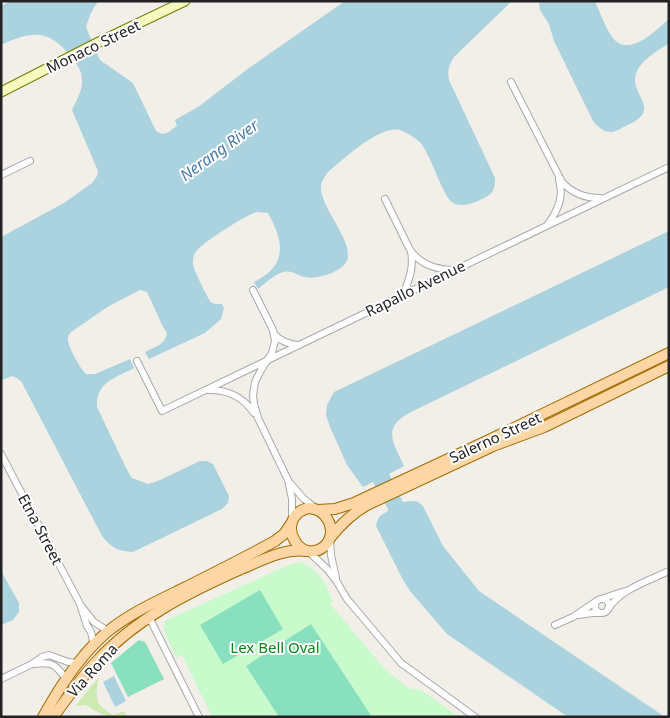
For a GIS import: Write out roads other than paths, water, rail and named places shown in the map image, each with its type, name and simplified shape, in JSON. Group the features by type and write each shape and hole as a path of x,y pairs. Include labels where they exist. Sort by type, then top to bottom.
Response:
{"main road":[{"name":"Salerno Street","path":"317,510 340,508 397,487 669,353"},
{"name":"Salerno Street","path":"469,453 544,427 669,366"},
{"name":"Salerno Street","path":"330,539 340,525 350,516 379,495"},
{"path":"148,617 189,594 272,556 292,550 307,551 315,551 321,549 330,539 331,529 324,515 311,508 304,509 296,514 291,523 294,541 307,551"},
{"name":"Via Roma","path":"43,717 68,676 108,631 138,611 275,541 284,534 291,523"},
{"name":"Via Roma","path":"52,717 101,656 148,617"}],"street":[{"name":"Monaco Street","path":"1,92 185,1"},
{"path":"511,82 558,176 564,184 578,194 604,198"},
{"path":"1,175 30,161"},
{"name":"Rapallo Avenue","path":"137,361 162,411 669,167"},
{"path":"548,225 556,213 560,201 561,189 558,176"},
{"path":"385,199 412,258 412,267 404,293"},
{"path":"409,248 417,258 428,265 440,269 453,270"},
{"path":"253,290 275,338 268,360 258,376 254,390 254,404 260,422 288,480 292,499 291,523"},
{"path":"272,330 282,341 298,345"},
{"path":"205,390 221,391 237,396 248,405 260,422"},
{"name":"Etna Street","path":"1,454 80,604 94,622 108,631"},
{"path":"288,480 317,510"},
{"path":"330,539 331,556 337,582"},
{"path":"307,551 322,563 337,582 347,600 401,663 474,717"},
{"path":"573,617 599,600 629,590 669,571"},
{"path":"554,625 587,613 605,612 629,590"},
{"path":"599,600 607,602 609,605 608,609"},
{"path":"599,600 596,603 595,609 601,613"},
{"name":"Etna Street","path":"80,604 94,645"},
{"path":"148,617 199,717"},
{"path":"1,679 48,655 68,662 78,663"},
{"path":"32,664 45,662 53,664 68,676 87,672"}],"water":[{"name":"Nerang River","path":"11,1 99,1 86,27 100,60 133,83 156,131 162,134 177,126 175,120 198,107 249,68 345,1 512,1 454,57 448,70 449,80 495,178 494,189 489,195 479,201 468,204 460,205 453,203 445,193 420,142 400,130 382,133 362,144 343,159 328,172 321,183 322,195 326,205 347,247 348,256 345,264 338,270 310,278 284,272 273,277 258,289 254,282 273,268 278,260 280,243 268,213 257,212 214,236 199,248 194,255 193,266 207,296 211,302 222,304 224,308 221,319 205,333 149,359 145,352 162,343 167,333 147,292 140,290 109,306 69,334 70,347 86,374 95,374 130,359 134,368 103,386 97,407 132,478 148,484 200,461 207,461 213,464 229,496 228,503 222,509 133,552 115,548 102,536 21,381 13,376 1,380 1,237 64,203 92,183 98,171 72,110 82,85 79,69 64,48 48,37 31,35 1,45 1,6"},
{"path":"538,1 595,1 610,34 617,42 624,45 632,45 648,37 669,19 669,43 646,59 637,71 636,87 644,106 644,112 639,118 612,132 603,130 593,121 554,41 549,24 540,10"},
{"path":"669,231 669,287 411,412 396,424 393,430 393,442 404,466 389,474 403,502 416,501 423,506 443,546 479,591 665,717 568,717 447,634 410,591 376,526 379,517 388,509 373,482 363,487 347,465 326,415 327,405 334,392"},
{"path":"1,571 19,603 19,612 13,620 1,625"},
{"path":"114,676 126,701 115,707 103,682"}],"park label":[{"name":"Lex Bell Oval","path":"275,647"}]}
